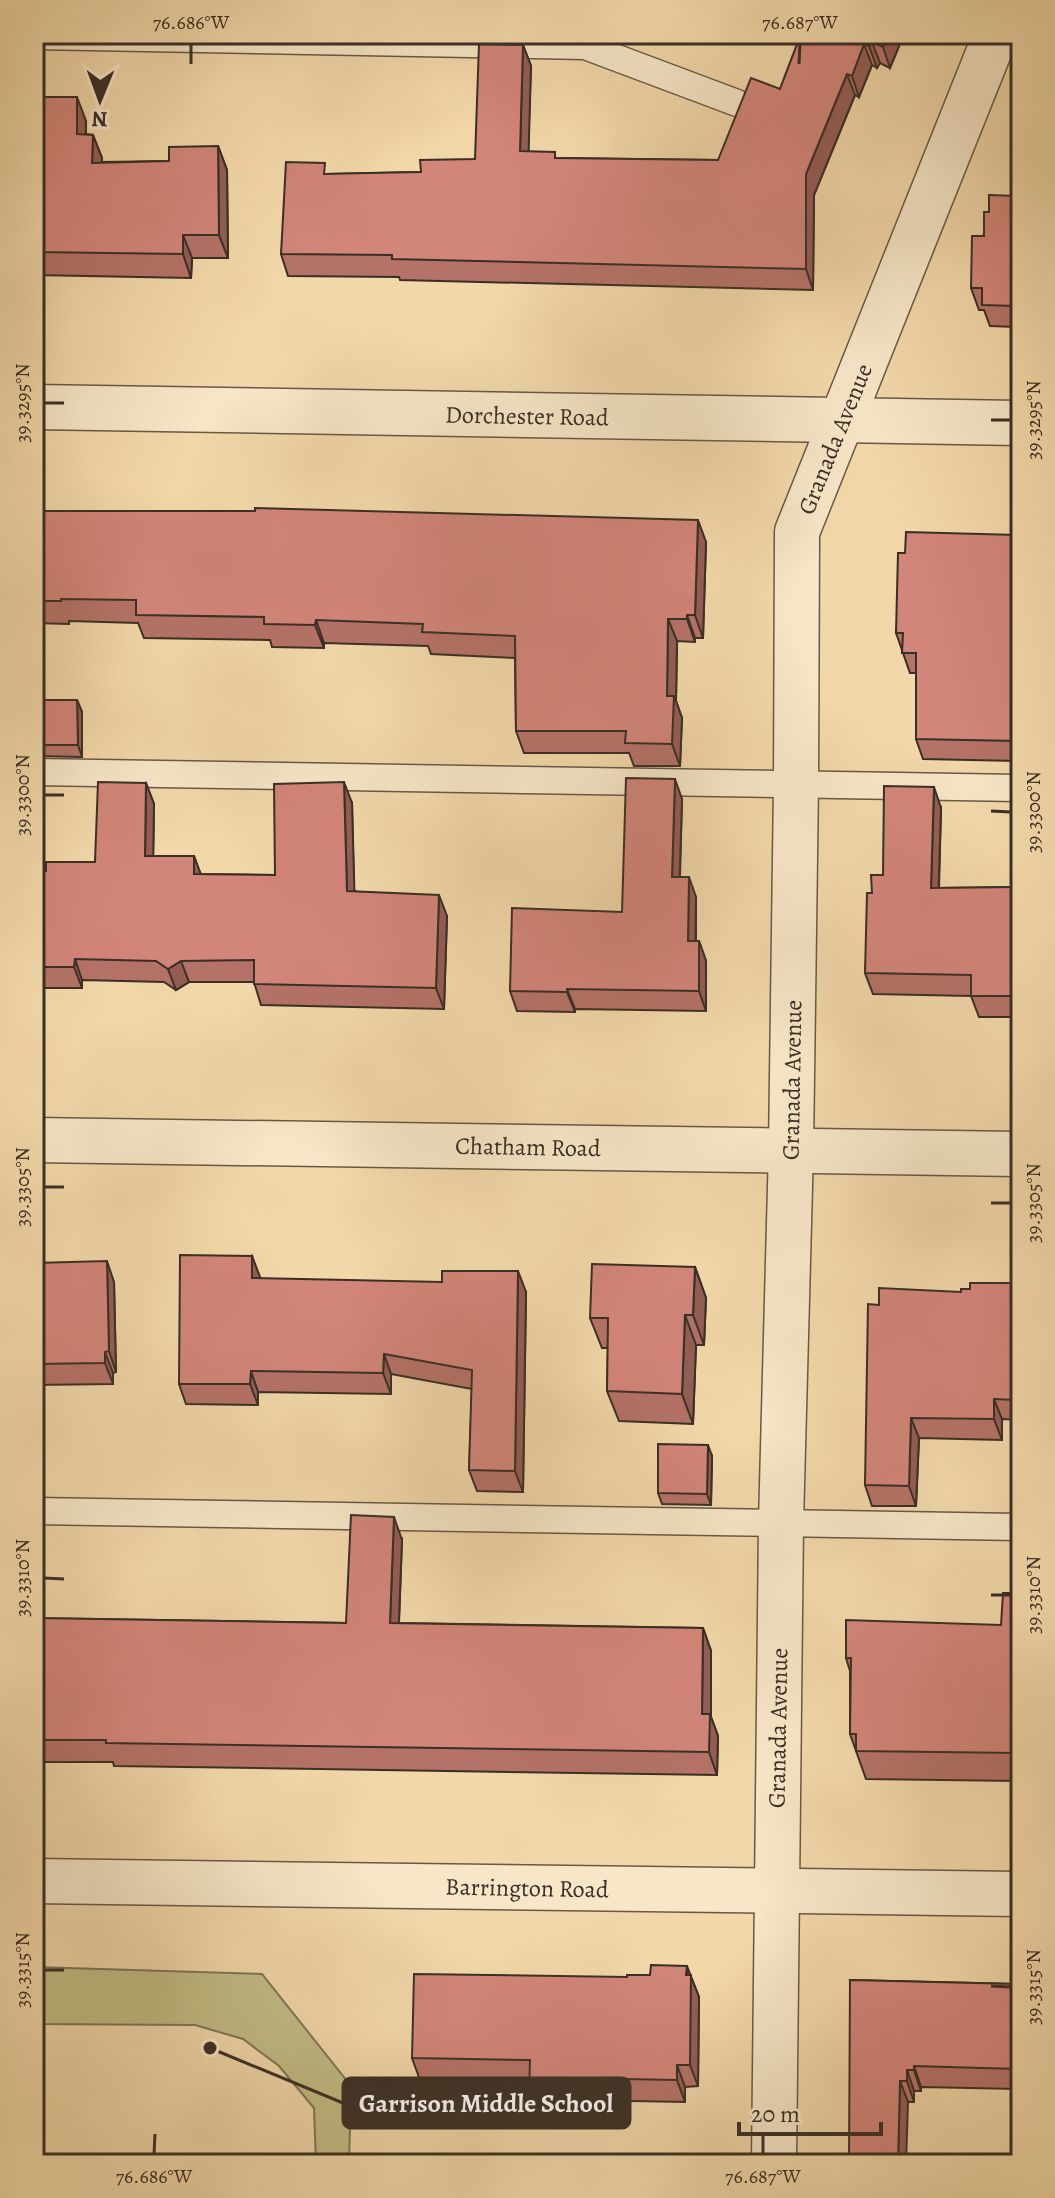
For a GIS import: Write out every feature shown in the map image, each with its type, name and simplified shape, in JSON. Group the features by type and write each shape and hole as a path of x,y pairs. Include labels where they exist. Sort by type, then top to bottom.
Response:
{"street":[{"name":"Granada Avenue","path":"774,2164 781,1523 791,1149 797,532 996,34"},
{"name":"Dorchester Road","path":"34,407 1021,423"},
{"name":"Chatham Road","path":"34,1140 1021,1154"},
{"name":"Barrington Road","path":"34,1881 1021,1894"}],"lane":[{"path":"34,36 585,46 737,103"},
{"path":"34,772 1021,788"},
{"path":"34,1511 1021,1527"}],"shaded area":[{"path":"34,1967 262,1974 351,2086 349,2164 316,2164 314,2108 279,2066 243,2039 195,2025 34,2024"}],"building":[{"path":"801,34 888,34 883,47 872,42 869,46 864,44 852,76 847,74 806,174 806,269 281,254 286,162 325,163 324,174 421,172 420,160 475,159 479,44 523,45 520,151 555,152 555,158 718,160 751,78 780,89"},
{"path":"34,97 77,97 77,134 93,135 92,163 169,161 169,147 218,146 219,235 183,235 183,254 34,252"},
{"path":"989,195 1021,196 1021,306 982,305 982,288 971,288 972,236 984,236 984,212 989,212"},
{"path":"255,508 698,520 695,615 687,615 687,619 668,619 667,696 674,696 672,744 625,743 626,731 516,731 515,636 422,632 423,624 316,620 315,625 264,624 264,617 136,615 136,600 34,601 34,511 255,511"},
{"path":"906,532 1021,535 1021,741 916,739 916,653 902,653 903,633 896,633 898,553 905,553"},
{"path":"34,700 77,700 78,745 34,745"},
{"path":"626,778 675,779 672,877 689,877 688,941 699,941 699,991 510,991 512,908 622,912"},
{"path":"98,782 146,783 145,856 194,856 194,874 275,875 274,784 344,782 347,891 439,895 436,988 254,984 254,960 181,961 168,969 156,961 75,959 74,967 34,967 34,871 46,871 46,862 95,862"},
{"path":"884,786 934,787 931,888 1021,887 1021,996 971,996 971,975 865,973 867,893 872,893 871,875 883,875"},
{"path":"180,1255 252,1256 252,1278 442,1282 442,1271 518,1271 515,1471 469,1470 472,1370 384,1354 383,1373 251,1371 250,1384 179,1384"},
{"path":"107,1261 109,1351 105,1352 105,1363 34,1364 34,1263"},
{"path":"592,1264 695,1267 693,1315 685,1315 682,1394 607,1391 608,1318 590,1318"},
{"path":"970,1283 1021,1283 1021,1400 994,1399 994,1419 911,1418 909,1486 865,1485 868,1304 879,1305 879,1288 961,1292 961,1289 970,1289"},
{"path":"658,1444 708,1445 707,1494 658,1493"},
{"path":"351,1515 394,1517 390,1623 703,1628 702,1714 710,1714 709,1752 34,1740 34,1618 346,1623"},
{"path":"1003,1593 1021,1593 1021,1753 856,1751 856,1734 850,1734 851,1658 846,1658 846,1620 1001,1625"},
{"path":"651,1965 687,1966 686,1975 691,1975 690,2065 677,2065 677,2080 568,2078 567,2097 529,2096 530,2060 412,2058 414,1974 627,1977 650,1975"},
{"path":"850,1980 1021,1984 1021,2069 914,2066 914,2070 907,2070 907,2081 900,2081 898,2164 849,2164"}],"place":[{"name":"Garrison Middle School","path":"210,2048"}]}
